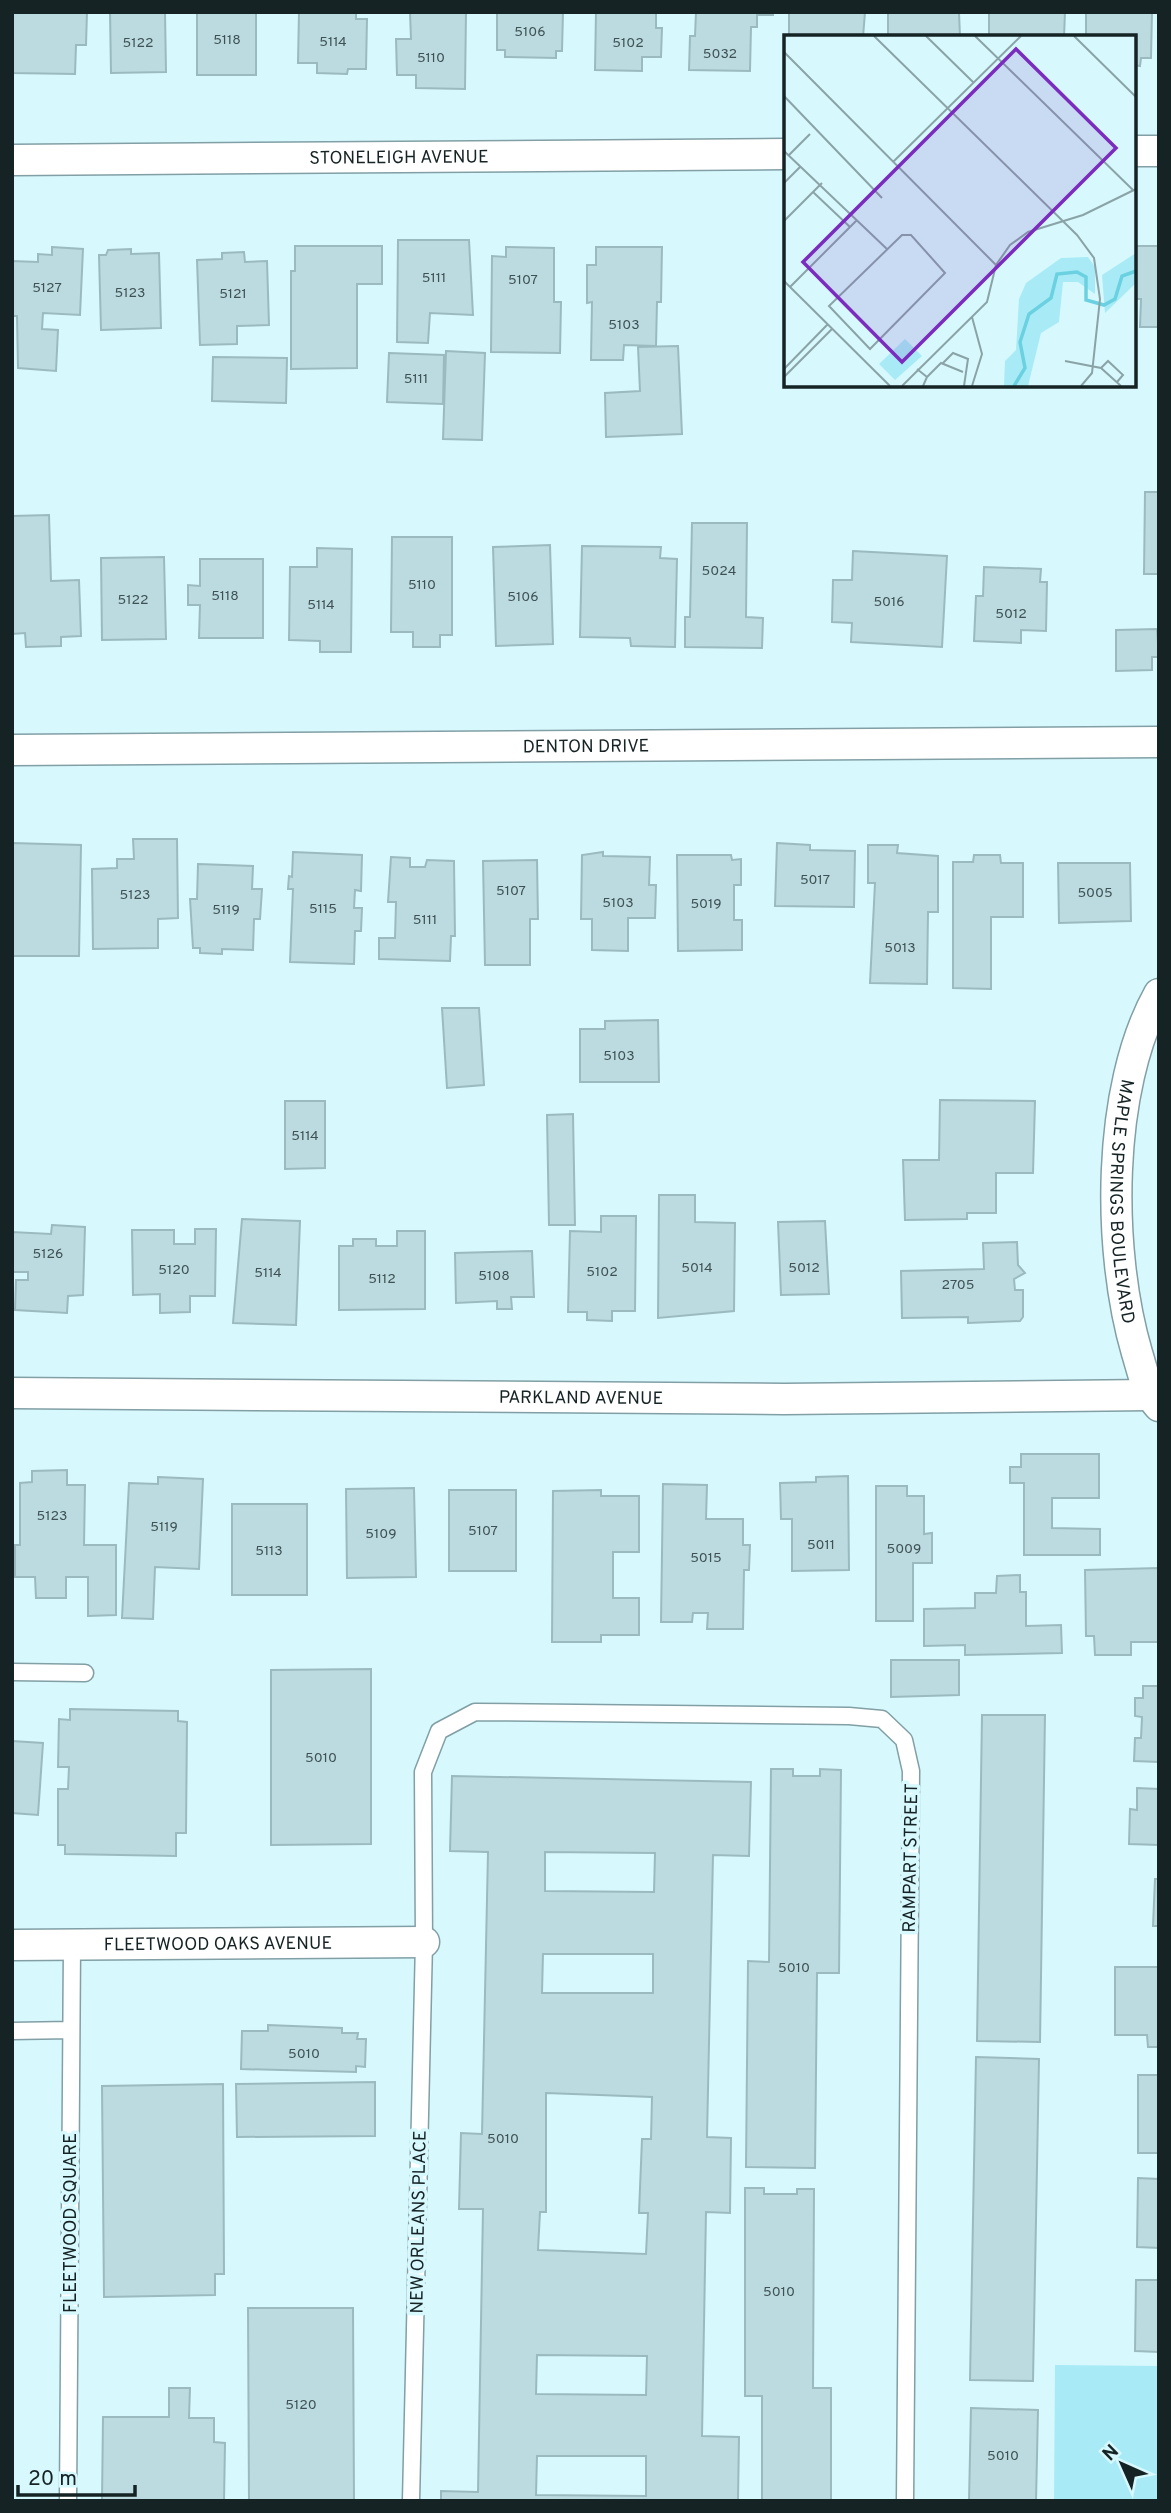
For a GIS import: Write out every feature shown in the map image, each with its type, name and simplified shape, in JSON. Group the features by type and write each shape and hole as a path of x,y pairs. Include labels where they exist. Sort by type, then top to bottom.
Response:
{"street":[{"path":"1136,151 1159,151"},
{"name":"STONELEIGH AVENUE","path":"12,160 784,154"},
{"name":"DENTON DRIVE","path":"12,750 1159,742"},
{"name":"MAPLE SPRINGS BOULEVARD","path":"1154,1401 1132,1336 1123,1283 1116,1190 1130,1065 1149,1012 1159,994"},
{"name":"PARKLAND AVENUE","path":"12,1393 1154,1401"},
{"name":"FLEETWOOD OAKS AVENUE","path":"12,1945 424,1942"}],"lane":[{"path":"12,1672 86,1672"},
{"name":"RAMPART STREET","path":"424,1942 424,1772 439,1731 475,1712 849,1716 882,1719 904,1740 911,1771 905,2501"},
{"name":"NEW ORLEANS PLACE","path":"411,2501 424,1942"},
{"name":"FLEETWOOD SQUARE","path":"68,2501 72,1946"},
{"path":"12,2031 71,2029"}],"shaded area":[{"path":"1055,2365 1159,2366 1159,2501 1054,2501"}],"building":[{"path":"12,12 87,12 86,45 76,45 75,74 12,73"},
{"path":"110,12 165,12 166,72 111,73"},
{"path":"197,12 256,12 256,75 197,75"},
{"path":"299,12 356,12 356,19 367,19 366,69 348,69 347,74 317,73 317,63 298,63"},
{"path":"410,12 466,12 465,89 416,88 416,75 397,75 396,39 411,39"},
{"path":"497,12 563,12 562,51 556,51 556,58 505,57 505,50 497,50"},
{"path":"596,12 656,12 656,28 662,28 661,57 642,57 642,71 595,70"},
{"path":"696,12 773,12 773,15 757,15 757,27 751,27 750,71 689,70 690,36 695,36"},
{"path":"789,12 865,12 863,35 789,35"},
{"path":"888,12 959,12 960,35 888,35"},
{"path":"989,12 1065,12 1064,35 989,35"},
{"path":"1086,12 1152,12 1151,58 1141,58 1140,66 1136,65 1136,35 1086,35"},
{"path":"398,240 469,240 473,315 430,313 428,343 397,342"},
{"path":"295,246 382,246 382,284 357,284 357,368 291,369 291,271 295,271"},
{"path":"1136,246 1159,246 1159,327 1140,327 1141,299 1136,299"},
{"path":"52,247 83,249 80,315 43,313 42,329 58,330 56,371 18,368 17,316 12,316 12,261 38,262 38,254 52,255"},
{"path":"506,247 554,248 554,302 561,302 560,353 491,352 492,256 506,257"},
{"path":"596,247 662,247 661,302 657,302 656,346 624,345 623,360 591,360 592,302 587,303 587,265 596,265"},
{"path":"131,249 131,254 159,253 161,328 101,330 99,255 106,255 108,250"},
{"path":"244,252 245,262 267,261 269,325 237,326 237,344 200,345 197,260 222,259 222,253"},
{"path":"678,346 682,434 606,437 605,393 640,391 638,347"},
{"path":"446,351 485,353 482,440 443,439"},
{"path":"389,353 444,355 443,404 387,402"},
{"path":"213,357 287,358 286,403 212,401"},
{"path":"1145,492 1159,492 1159,574 1144,574"},
{"path":"49,515 51,581 79,580 81,636 61,637 61,646 26,647 25,633 12,634 12,516"},
{"path":"692,523 747,523 746,617 763,618 762,648 685,647 685,617 690,617"},
{"path":"392,537 452,537 452,635 440,635 440,647 413,647 413,632 391,632"},
{"path":"550,545 553,644 496,646 493,547"},
{"path":"582,546 661,547 660,558 677,559 675,647 631,646 630,638 580,637"},
{"path":"317,548 352,549 351,652 320,652 320,641 289,640 290,567 317,567"},
{"path":"853,551 947,556 942,647 851,642 852,623 832,622 833,580 852,580"},
{"path":"164,557 166,639 102,640 101,558"},
{"path":"200,559 263,559 263,638 199,638 200,605 188,605 188,585 200,586"},
{"path":"984,567 1041,569 1040,582 1047,582 1046,631 1021,630 1021,643 974,641 976,596 983,596"},
{"path":"1157,629 1159,657 1152,657 1152,670 1116,671 1116,630"},
{"path":"133,839 177,839 178,918 158,919 158,948 93,949 92,869 117,868 117,859 134,859"},
{"path":"12,843 81,845 79,956 12,956"},
{"path":"777,843 810,845 810,850 855,851 854,907 775,906"},
{"path":"868,845 898,845 897,853 938,856 938,912 928,912 927,984 870,983 875,883 868,883"},
{"path":"293,852 362,855 361,891 355,890 354,908 362,908 361,931 355,931 354,964 290,962 293,889 288,889 289,876 292,877"},
{"path":"603,852 603,856 650,857 649,885 656,885 655,918 628,918 628,951 592,950 592,919 581,919 582,855"},
{"path":"677,855 731,855 732,860 741,859 741,885 734,885 734,920 742,920 742,950 678,951"},
{"path":"974,855 1000,855 1001,863 1023,863 1023,917 991,917 991,989 953,988 953,862 973,862"},
{"path":"391,857 410,858 410,867 425,867 427,860 454,861 455,936 451,936 450,961 379,959 379,938 395,938 396,902 388,902"},
{"path":"537,860 538,919 530,919 530,965 485,965 483,861"},
{"path":"1058,863 1130,863 1131,921 1059,923"},
{"path":"198,864 253,866 252,889 262,889 260,919 254,919 253,950 222,949 222,954 200,953 200,948 193,948 190,899 197,899"},
{"path":"442,1008 479,1008 484,1085 447,1088"},
{"path":"658,1020 659,1082 580,1082 580,1029 605,1029 605,1021"},
{"path":"940,1100 1035,1101 1033,1173 996,1173 996,1213 967,1213 967,1219 905,1220 903,1160 939,1160"},
{"path":"285,1101 325,1101 325,1168 285,1169"},
{"path":"573,1114 575,1225 549,1225 547,1115"},
{"path":"659,1195 695,1195 695,1222 735,1223 734,1311 658,1318"},
{"path":"601,1216 636,1216 635,1311 612,1311 612,1321 587,1320 587,1312 568,1312 570,1231 601,1232"},
{"path":"242,1219 300,1221 296,1325 233,1323"},
{"path":"825,1221 829,1294 781,1295 778,1222"},
{"path":"52,1225 85,1227 83,1295 68,1296 67,1313 15,1310 16,1280 28,1280 28,1272 12,1272 12,1232 51,1234"},
{"path":"195,1229 216,1229 215,1296 190,1296 190,1312 160,1313 160,1294 133,1295 132,1230 174,1230 174,1244 195,1244"},
{"path":"397,1231 425,1231 425,1309 339,1310 339,1246 353,1246 353,1239 376,1239 376,1246 397,1246"},
{"path":"1017,1242 1018,1265 1025,1273 1014,1279 1015,1290 1023,1290 1023,1317 1020,1321 968,1323 968,1317 902,1318 901,1271 984,1269 983,1243"},
{"path":"532,1251 534,1297 511,1297 512,1309 497,1309 497,1301 456,1303 455,1253"},
{"path":"1021,1454 1099,1454 1099,1498 1052,1498 1052,1528 1100,1529 1100,1555 1024,1555 1024,1483 1010,1483 1010,1467 1021,1467"},
{"path":"67,1470 67,1485 85,1485 84,1545 116,1545 116,1615 88,1616 88,1577 66,1577 66,1598 36,1598 35,1577 15,1577 15,1545 20,1545 20,1483 32,1482 32,1471"},
{"path":"848,1476 849,1570 792,1571 792,1519 781,1519 780,1483 816,1482 816,1477"},
{"path":"158,1477 203,1479 199,1569 155,1567 153,1619 122,1618 129,1483 158,1484"},
{"path":"663,1484 707,1485 706,1519 743,1519 743,1545 750,1545 749,1570 744,1570 743,1629 707,1629 708,1613 693,1613 692,1622 661,1622"},
{"path":"876,1486 907,1486 907,1496 924,1496 924,1534 932,1533 932,1563 913,1563 913,1621 876,1621"},
{"path":"414,1488 416,1577 347,1578 346,1489"},
{"path":"449,1490 516,1490 516,1571 449,1571"},
{"path":"601,1490 601,1496 639,1496 639,1552 613,1552 613,1598 639,1598 639,1635 601,1635 601,1642 552,1642 553,1491"},
{"path":"232,1504 307,1504 307,1595 232,1595"},
{"path":"1159,1568 1159,1642 1131,1642 1131,1655 1095,1655 1094,1636 1086,1636 1085,1570"},
{"path":"1020,1575 1020,1592 1026,1592 1026,1626 1061,1625 1062,1653 965,1655 965,1645 924,1646 924,1609 975,1608 975,1593 996,1593 997,1576"},
{"path":"891,1660 959,1660 959,1695 891,1697"},
{"path":"371,1669 371,1844 271,1845 271,1670"},
{"path":"1143,1686 1159,1686 1159,1762 1134,1761 1135,1738 1141,1738 1142,1717 1135,1716 1135,1698 1143,1698"},
{"path":"70,1709 178,1711 178,1721 187,1722 186,1833 176,1833 176,1856 65,1854 65,1845 58,1845 58,1789 68,1789 69,1767 58,1767 59,1719 70,1720"},
{"path":"982,1715 1045,1715 1040,2042 977,2041"},
{"path":"12,1741 43,1743 38,1815 12,1813"},
{"path":"771,1769 793,1769 793,1776 820,1776 820,1769 841,1770 839,1973 817,1973 815,2168 746,2167 748,1961 769,1962"},
{"path":"452,1776 751,1782 749,1856 713,1855 707,2137 731,2138 730,2213 706,2212 702,2436 739,2437 738,2501 441,2501 441,2491 478,2492 483,2209 459,2209 461,2133 482,2134 488,1852 450,1851","holes":["545,1852 655,1853 654,1892 545,1891","543,1954 653,1954 653,1993 542,1993","546,2093 652,2097 651,2139 642,2139 639,2213 648,2213 646,2254 538,2250 540,2212 546,2212","537,2355 647,2356 646,2395 536,2394","537,2456 646,2456 646,2496 536,2495"]},
{"path":"1137,1788 1159,1789 1159,1845 1129,1844 1130,1809 1137,1810"},
{"path":"1155,1879 1159,1879 1159,1926 1153,1926"},
{"path":"1115,1967 1159,1967 1159,2047 1148,2047 1147,2035 1115,2035"},
{"path":"268,2025 342,2028 342,2033 358,2033 357,2039 366,2039 365,2067 356,2066 356,2072 241,2069 242,2031 268,2031"},
{"path":"976,2057 1039,2059 1033,2381 970,2380"},
{"path":"1138,2075 1159,2075 1159,2153 1138,2153"},
{"path":"375,2082 375,2136 237,2137 236,2084"},
{"path":"223,2084 224,2274 215,2274 215,2295 104,2297 102,2086"},
{"path":"1138,2178 1159,2179 1159,2248 1137,2247"},
{"path":"745,2188 764,2188 764,2194 797,2194 797,2189 814,2189 813,2388 831,2388 831,2501 762,2501 762,2396 745,2396"},
{"path":"1136,2280 1159,2280 1159,2352 1135,2351"},
{"path":"248,2308 353,2308 354,2501 249,2501"},
{"path":"169,2388 190,2388 189,2418 214,2418 214,2442 225,2443 224,2501 102,2501 103,2417 169,2417"},
{"path":"971,2408 1038,2410 1036,2501 969,2501"}]}
